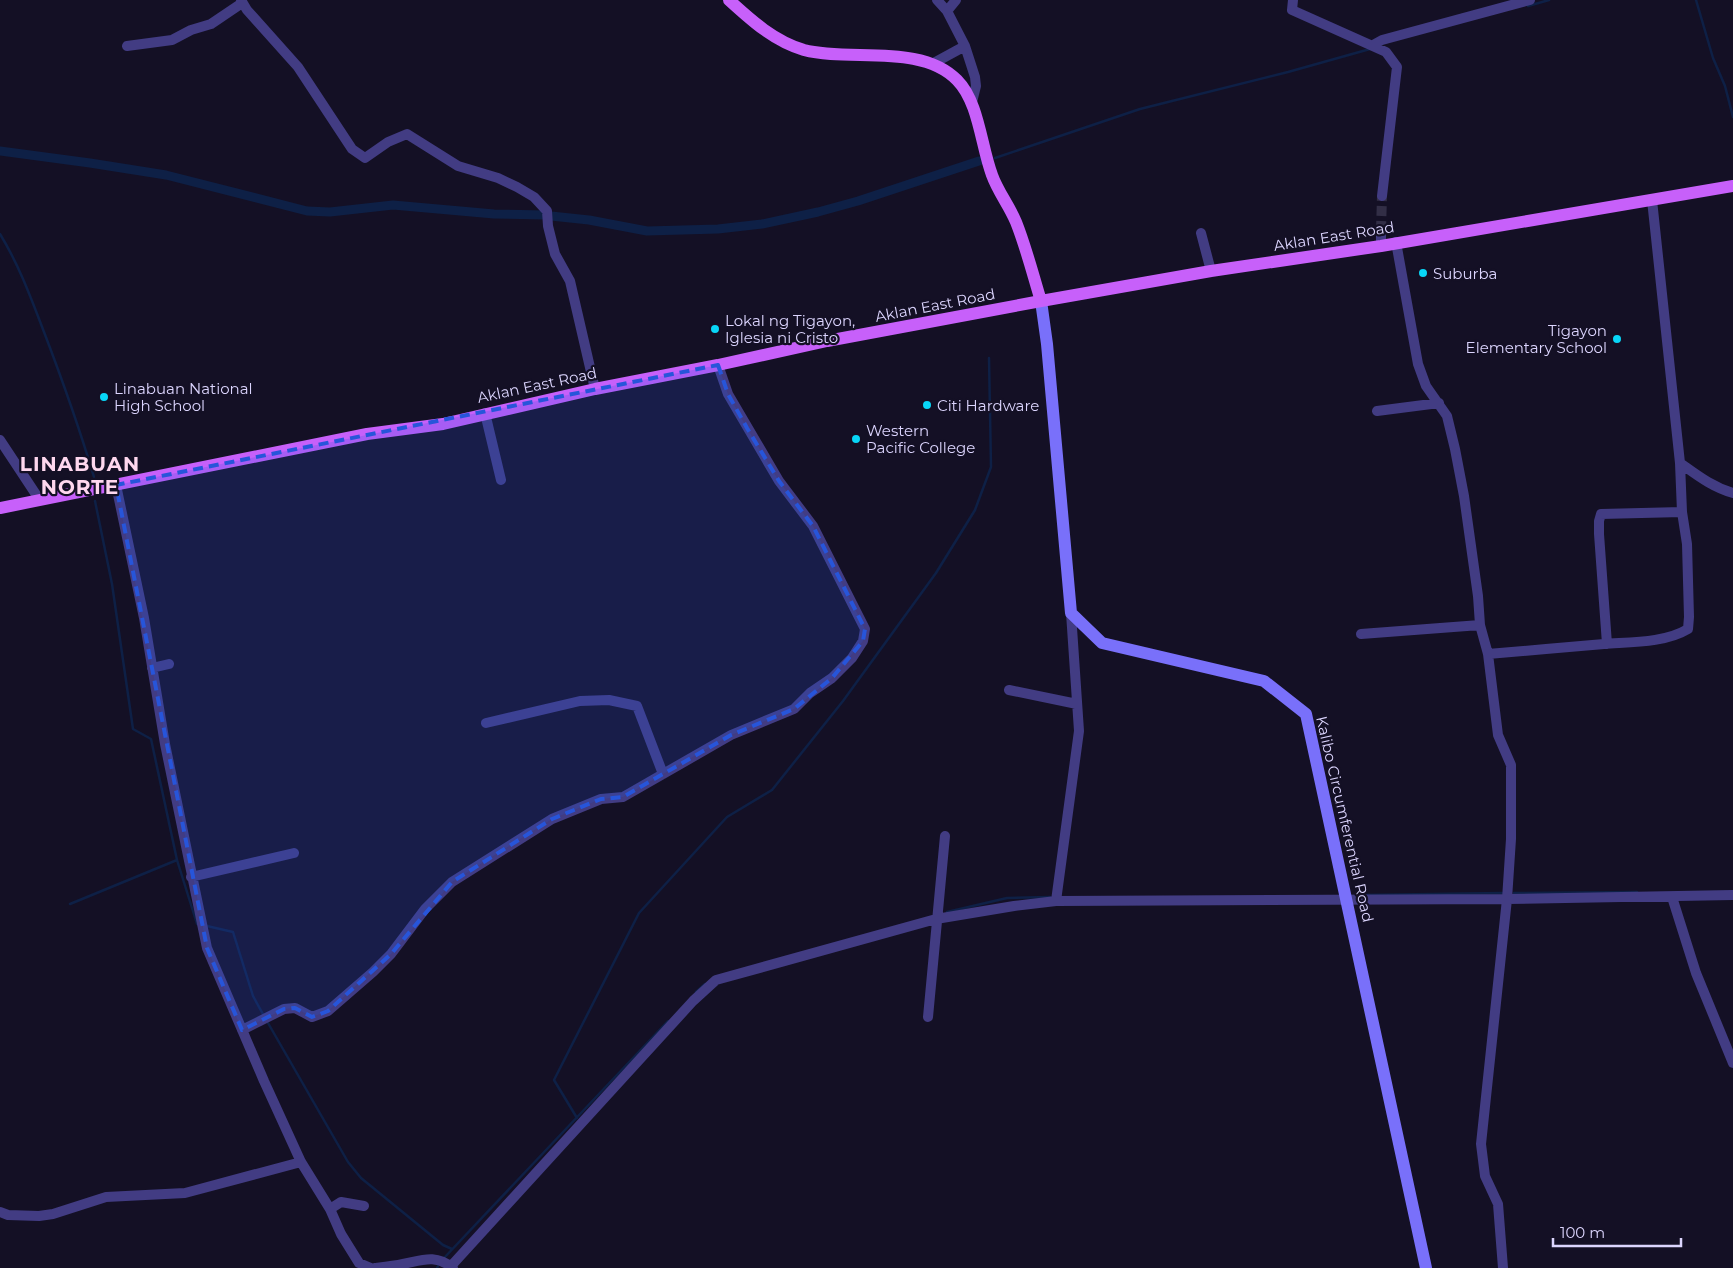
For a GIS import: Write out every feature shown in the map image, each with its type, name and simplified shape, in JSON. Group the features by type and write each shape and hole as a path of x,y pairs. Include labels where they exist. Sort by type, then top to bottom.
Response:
{"main road":[{"path":"729,0 774,37 802,49 815,52 900,58 932,64 956,78 964,87 972,102 992,174 1004,202 1015,220 1041,301 1047,344 1071,613"},
{"name":"Aklan East Road","path":"0,508 367,434 443,424 484,413 595,389 828,341 1041,301 1210,271 1381,246 1733,186"},
{"name":"Kalibo Circumferential Road","path":"1071,613 1102,644 1264,681 1306,714 1426,1268"}],"street":[{"path":"937,0 947,11 965,46 975,77 976,86 972,102"},
{"path":"947,11 956,0"},
{"path":"1293,0 1292,10 1297,14 1373,45 1386,52 1397,67 1382,196"},
{"path":"1373,45 1382,40 1530,0"},
{"path":"127,46 172,40 191,30 211,24 241,1 298,67 352,149 359,155 365,158 388,142 407,134 458,166 498,178 534,197 546,211 555,254 570,281 595,389"},
{"path":"932,64 965,46"},
{"path":"1488,654 1630,643 1680,634 1688,629 1688,544 1682,512 1680,462 1652,200"},
{"path":"1381,231 1381,246"},
{"path":"1201,233 1210,271"},
{"path":"1396,242 1418,364 1426,386 1446,416 1464,496 1478,596 1480,626 1488,654 1498,735 1509,759 1512,774 1511,839 1506,899 1481,1144 1485,1176 1498,1204 1503,1268"},
{"path":"242,1030 284,1009 296,1008 312,1017 328,1011 391,954 426,908 452,882 552,819 601,799 623,797 731,735 794,709 810,693 832,678 852,658 863,641 865,629 813,526 779,482 728,394 718,365"},
{"path":"1377,411 1439,403"},
{"path":"484,413 501,480"},
{"path":"0,440 39,499"},
{"path":"1680,462 1705,481 1733,493"},
{"path":"116,485 144,618 191,878 207,948 301,1162 330,1209 355,1266 371,1268"},
{"path":"1607,644 1598,521 1601,514 1682,512"},
{"path":"1056,901 1079,731 1071,613"},
{"path":"1361,634 1480,626"},
{"path":"152,668 169,664"},
{"path":"1009,690 1078,704"},
{"path":"486,723 580,701 609,700 637,706 663,774"},
{"path":"928,1016 945,836"},
{"path":"191,878 294,853"},
{"path":"375,1268 404,1264 422,1259 438,1259 452,1267 686,1009 716,980 936,919 1056,901 1506,899 1733,895"},
{"path":"1672,897 1696,974 1733,1063"},
{"path":"0,1212 8,1215 39,1216 53,1214 106,1197 185,1193 301,1162"},
{"path":"330,1209 341,1202 364,1206"}],"highlighted area":[{"path":"718,365 728,394 747,428 779,481 813,526 865,629 863,641 832,678 794,709 731,735 623,797 601,799 552,819 452,882 391,954 328,1011 312,1017 295,1008 284,1009 242,1030 207,948 116,485"}],"waterway":[{"path":"1528,6 1549,0"},
{"path":"1696,0 1713,58 1725,86 1733,117"},
{"path":"995,158 1140,109 1288,72 1370,49"},
{"path":"0,151 166,175 307,211 330,212 393,205 494,214 545,215"},
{"path":"551,216 589,220 647,231 718,229 762,224 858,201 979,161"},
{"path":"0,234 19,270 34,307 70,403 94,477"},
{"path":"577,1118 554,1080 639,913 727,817 772,790 843,701 936,573 975,510 991,467 989,358"},
{"path":"95,501 112,584 133,729 151,739 177,860 197,924 199,925"},
{"path":"70,904 177,860"},
{"path":"1514,893 1637,892"},
{"path":"1362,895 1502,893"},
{"path":"947,912 1007,898 1050,897"},
{"path":"207,926 233,932 253,996 264,1016"},
{"path":"696,992 705,984"},
{"path":"444,1258 668,1021"},
{"path":"268,1023 348,1162 361,1178 443,1245 452,1249"}],"tunnel":[{"path":"1381,231 1382,196"}],"place":[{"name":"Suburba","path":"1423,273"},
{"name":"Lokal ng Tigayon, Iglesia ni Cristo","path":"715,329"},
{"name":"Tigayon Elementary School","path":"1617,339"},
{"name":"Linabuan National High School","path":"104,397"},
{"name":"Citi Hardware","path":"927,405"},
{"name":"Western Pacific College","path":"856,439"}],"district":[{"name":"LINABUAN NORTE","path":"80,476"}]}
